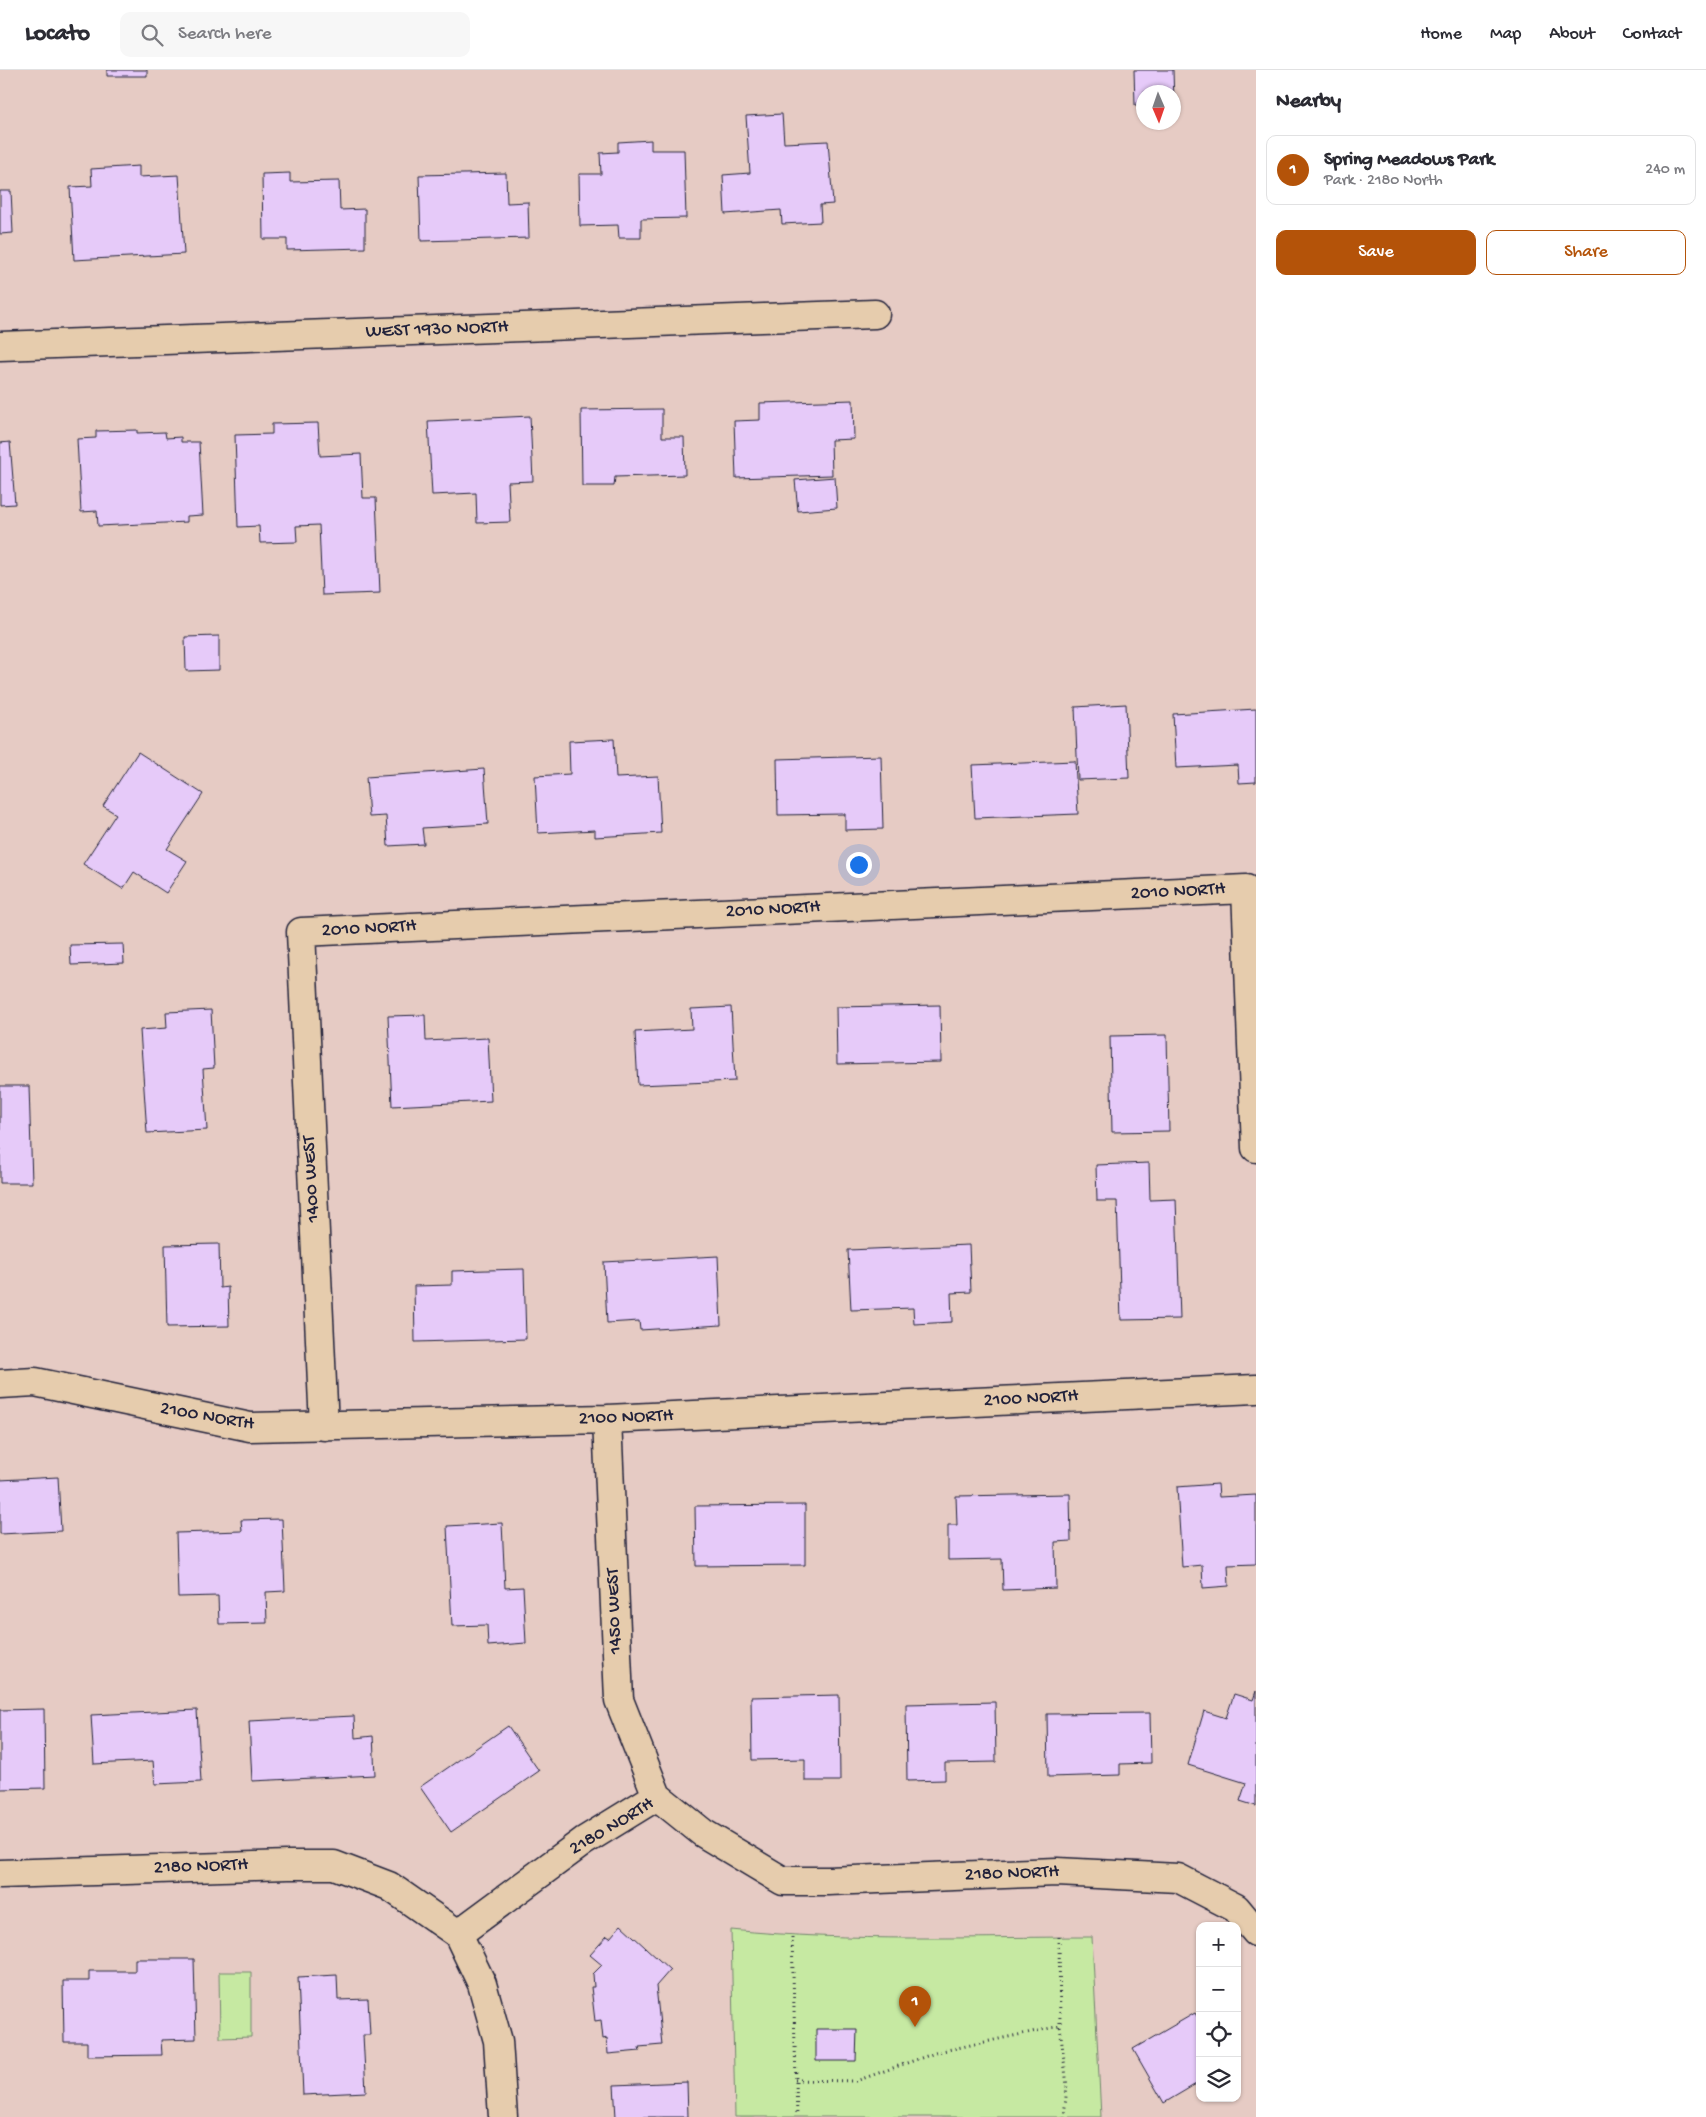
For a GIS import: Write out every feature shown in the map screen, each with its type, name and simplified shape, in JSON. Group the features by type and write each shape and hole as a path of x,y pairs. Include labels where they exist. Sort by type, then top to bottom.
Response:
{"street":[{"name":"WEST 1930 NORTH","path":"0,346 874,314"},
{"name":"2010 NORTH","path":"301,932 1246,889 1256,1148"},
{"name":"1400 WEST","path":"301,932 324,1426"},
{"name":"2100 NORTH","path":"0,1384 35,1382 250,1427 607,1419 1256,1389"},
{"name":"1450 WEST","path":"607,1419 618,1700 657,1796"},
{"name":"2180 NORTH","path":"0,1874 278,1865 334,1865 389,1886 458,1934 584,1841 657,1796 703,1833 784,1881 1084,1872 1178,1878 1236,1908 1256,1932"},
{"path":"458,1934 482,1984 498,2041 503,2117"}],"path":[{"path":"792,1937 797,2117"},
{"path":"1060,1937 1060,2026 1067,2086 1064,2117"},
{"path":"795,2080 856,2081 938,2052 1060,2026"}],"green space":[{"path":"731,1930 776,1934 866,1937 1092,1937 1101,2117 735,2117"},
{"path":"219,1972 251,1972 251,2037 220,2038"}],"building":[{"path":"107,70 147,70 147,76 107,76"},
{"path":"1134,70 1173,70 1174,85 1136,85 1135,105"},
{"path":"782,114 784,143 828,141 833,204 820,205 821,222 782,224 781,210 725,214 723,175 750,173 746,116"},
{"path":"651,140 651,150 684,150 686,218 641,219 641,238 619,238 618,225 580,226 579,174 601,174 600,153 618,152 618,142"},
{"path":"139,166 139,177 179,175 184,254 74,260 70,187 92,186 91,169"},
{"path":"290,173 290,182 339,181 340,210 365,209 365,248 287,250 287,239 263,239 262,174"},
{"path":"506,173 507,203 528,202 529,238 421,241 419,175"},
{"path":"0,191 11,191 13,233 0,234"},
{"path":"853,400 854,439 831,440 832,475 736,478 734,421 760,420 760,403"},
{"path":"662,409 662,437 684,437 685,475 615,477 614,486 582,486 581,410"},
{"path":"530,416 533,481 508,482 510,522 477,523 476,493 432,495 428,421"},
{"path":"318,423 320,456 361,454 363,498 376,498 380,593 322,595 319,525 296,526 297,542 260,543 259,526 238,527 235,435 272,434 272,424"},
{"path":"137,430 137,433 165,432 166,438 181,437 181,442 199,442 203,515 187,516 187,522 98,526 97,511 81,512 77,439 96,438 96,431"},
{"path":"10,442 15,504 0,505 0,443"},
{"path":"835,477 837,508 798,511 795,480"},
{"path":"219,636 219,670 186,671 185,637"},
{"path":"1126,704 1129,778 1078,780 1075,707"},
{"path":"1256,709 1256,782 1239,783 1238,765 1176,768 1173,714"},
{"path":"614,739 616,778 658,776 661,833 595,837 595,830 538,833 535,776 570,774 569,741"},
{"path":"138,752 203,794 167,849 187,861 166,893 134,872 123,889 83,864 116,814 103,806"},
{"path":"881,756 883,829 845,830 845,814 778,815 777,759"},
{"path":"1075,761 1078,814 975,818 972,765"},
{"path":"484,769 488,824 422,828 424,844 388,846 386,816 369,817 366,777"},
{"path":"123,944 124,963 71,965 70,945"},
{"path":"940,1005 941,1062 837,1064 836,1007"},
{"path":"731,1007 735,1081 638,1085 635,1032 692,1029 691,1009"},
{"path":"211,1010 214,1068 203,1069 207,1130 147,1133 140,1030 167,1028 166,1012"},
{"path":"425,1015 426,1041 488,1038 491,1101 392,1106 388,1016"},
{"path":"1167,1035 1169,1131 1112,1132 1110,1036"},
{"path":"0,1086 29,1086 32,1183 0,1183"},
{"path":"1149,1163 1150,1200 1176,1199 1180,1319 1121,1320 1117,1201 1097,1201 1096,1165"},
{"path":"219,1244 220,1288 228,1287 229,1326 167,1327 165,1245"},
{"path":"969,1245 971,1292 951,1293 952,1322 914,1324 913,1308 851,1310 848,1250"},
{"path":"718,1256 721,1325 640,1330 639,1321 607,1323 604,1262"},
{"path":"524,1269 526,1339 415,1342 414,1286 452,1285 452,1271"},
{"path":"58,1477 61,1531 0,1534 0,1480"},
{"path":"1218,1484 1219,1497 1256,1495 1256,1564 1228,1565 1229,1586 1203,1588 1202,1565 1182,1567 1177,1487"},
{"path":"1070,1494 1071,1541 1055,1542 1056,1588 1003,1590 1002,1559 948,1560 948,1525 957,1525 956,1496"},
{"path":"805,1505 805,1565 696,1566 695,1506"},
{"path":"282,1519 285,1591 266,1592 267,1623 219,1624 218,1596 178,1597 176,1533 242,1531 241,1520"},
{"path":"502,1523 505,1588 523,1587 526,1643 488,1646 487,1625 452,1626 447,1526"},
{"path":"1256,1691 1256,1806 1240,1801 1246,1783 1188,1765 1204,1711 1226,1718 1234,1694 1253,1700"},
{"path":"839,1695 840,1781 805,1781 805,1759 752,1760 751,1697"},
{"path":"995,1702 996,1762 945,1763 945,1780 907,1781 906,1704"},
{"path":"44,1709 45,1788 0,1789 0,1710"},
{"path":"197,1710 201,1782 155,1784 153,1761 94,1764 91,1715"},
{"path":"1150,1713 1151,1763 1120,1764 1120,1775 1048,1777 1047,1714"},
{"path":"354,1716 355,1738 373,1736 375,1775 252,1781 249,1721"},
{"path":"508,1726 539,1771 451,1832 420,1787"},
{"path":"621,1925 670,1970 656,1986 662,2045 639,2047 640,2051 608,2054 607,2038 603,2039 601,2020 595,2021 591,1987 594,1987 593,1974 602,1965 590,1955 607,1936 610,1938"},
{"path":"135,1959 194,1959 196,2039 161,2040 162,2055 87,2056 87,2042 64,2042 63,1981 89,1981 89,1971 135,1971"},
{"path":"337,1975 338,2000 368,1999 370,2035 363,2035 366,2092 303,2095 298,1977"},
{"path":"1195,2013 1196,2084 1164,2103 1133,2049"},
{"path":"816,2029 857,2029 856,2061 816,2061"},
{"path":"687,2082 688,2117 616,2117 614,2085"}],"place":[{"name":"Spring Meadows Park","path":"915,2027"}]}
